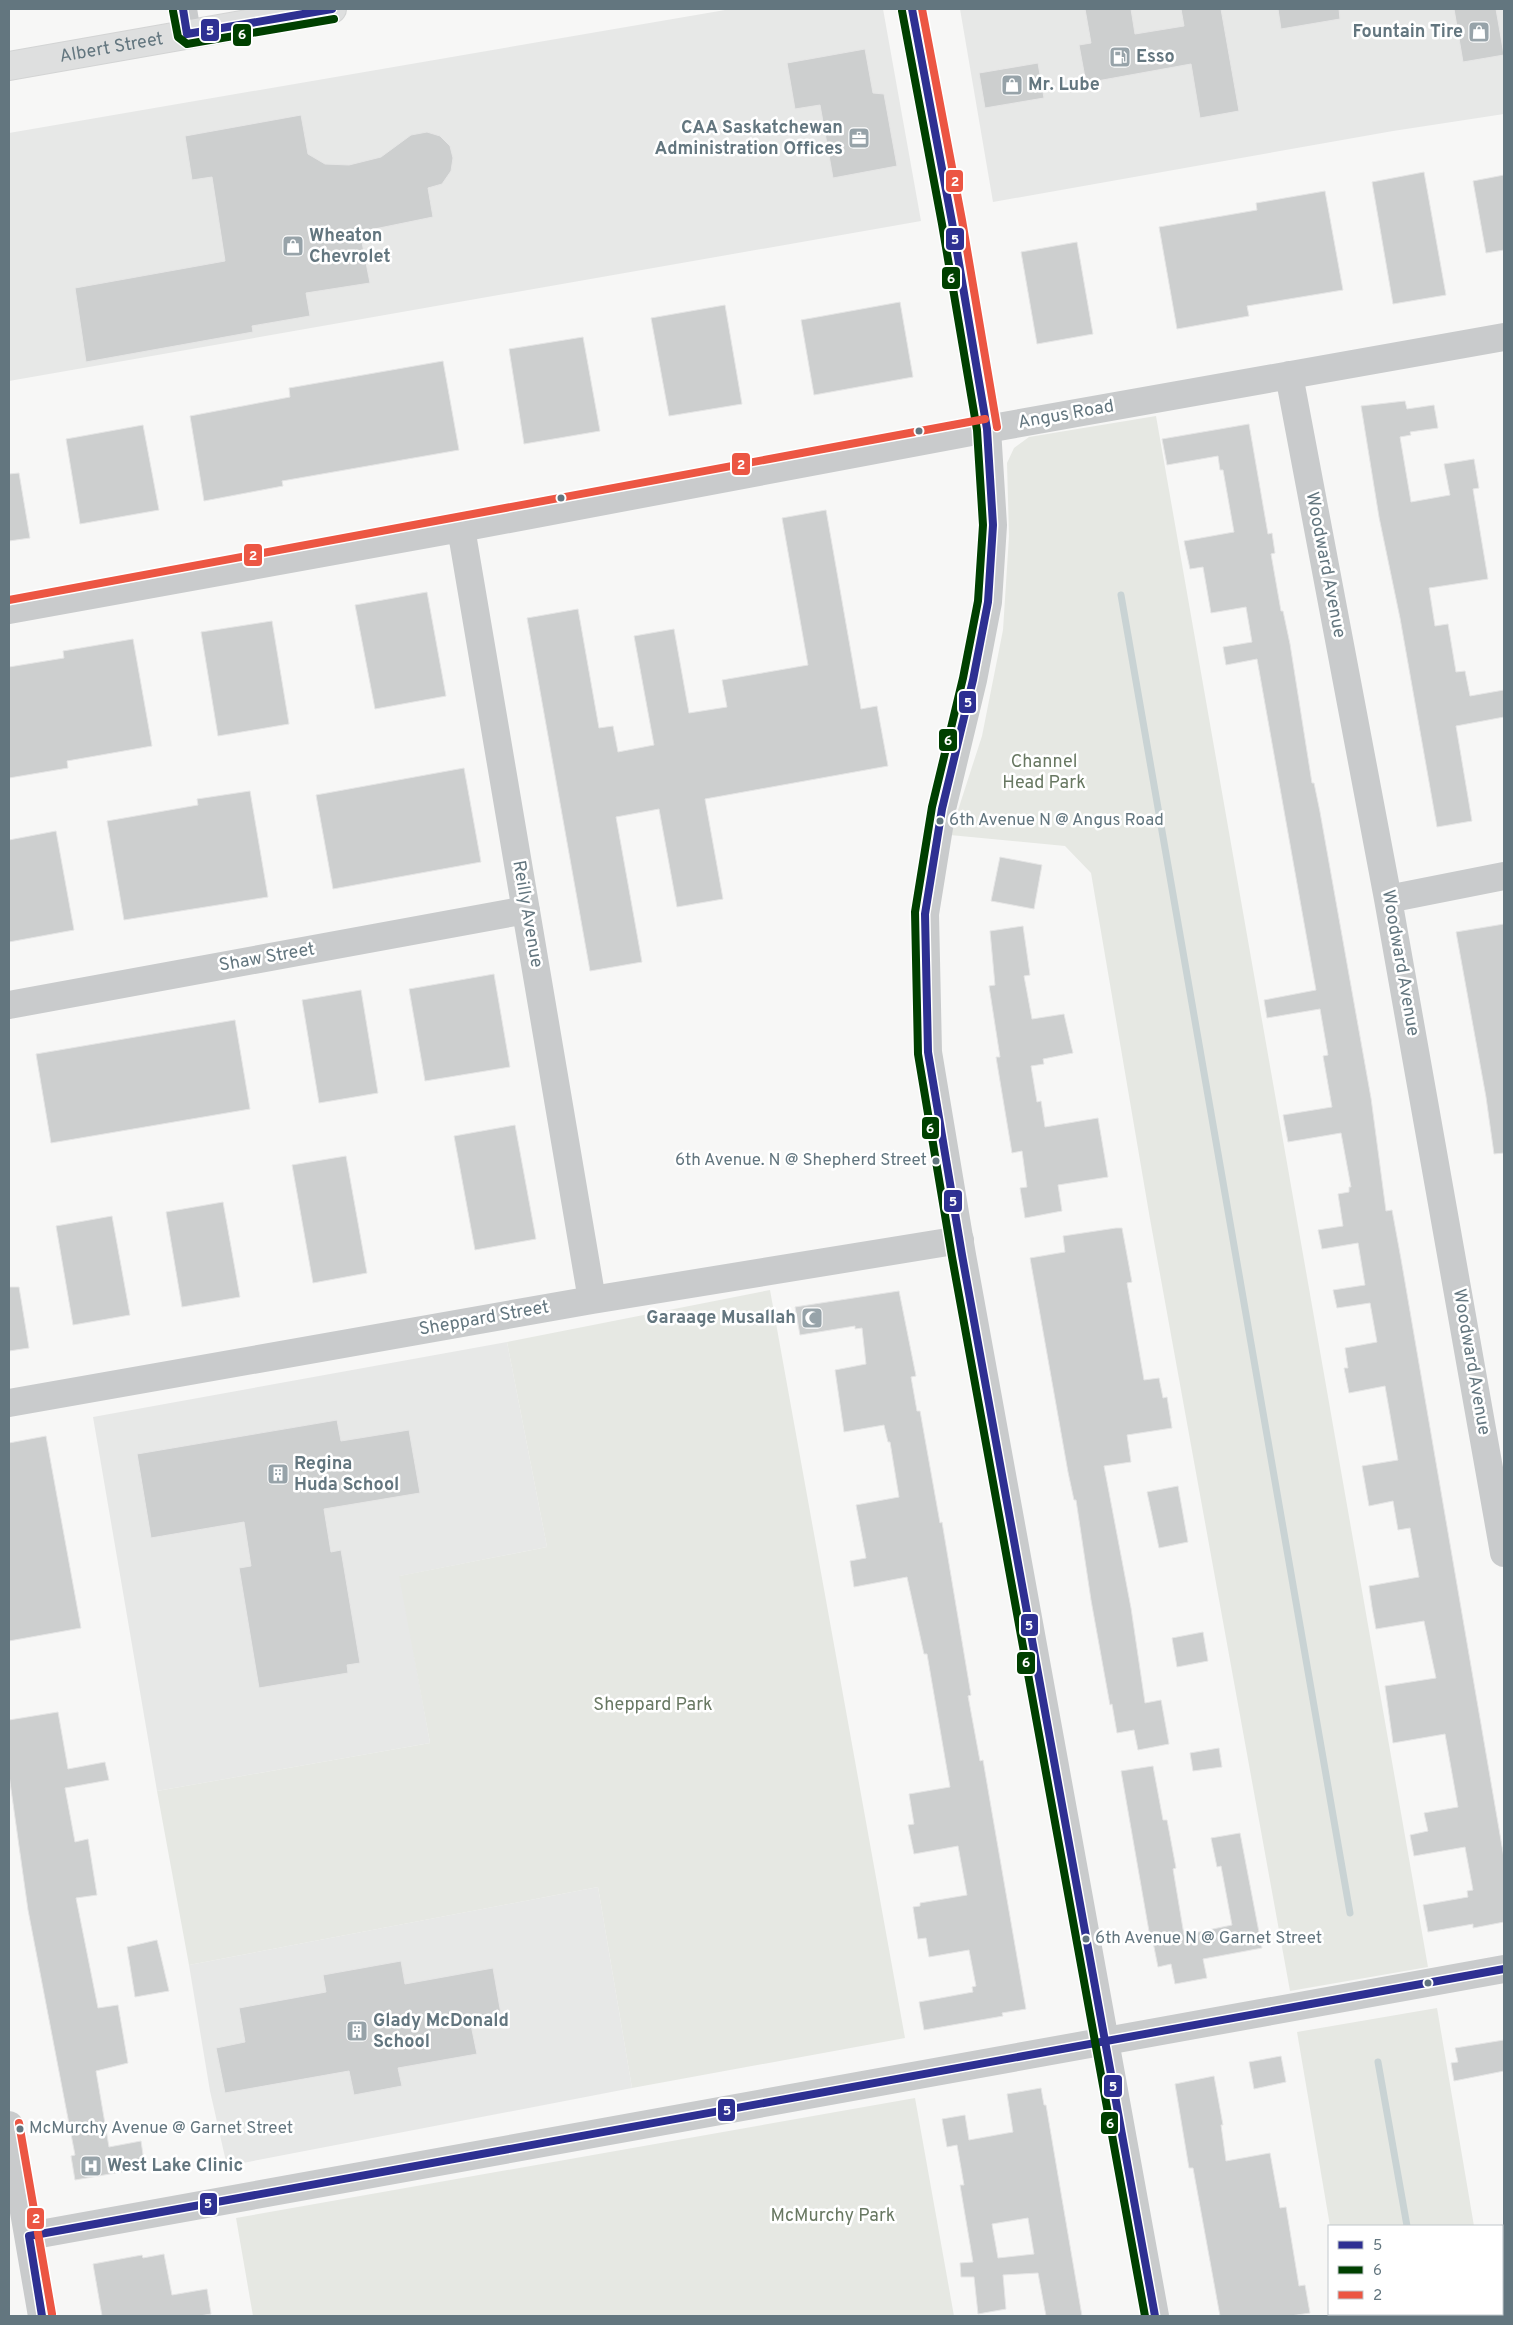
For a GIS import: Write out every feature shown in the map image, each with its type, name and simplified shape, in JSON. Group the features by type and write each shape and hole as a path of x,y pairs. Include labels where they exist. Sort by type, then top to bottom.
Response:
{"main road":[{"name":"Albert Street","path":"9,66 185,21 332,9"}],"street":[{"path":"912,9 950,214 986,429 993,524 988,602 973,680 942,809 925,914 928,1052 960,1240 1155,2316"},
{"name":"Angus Road","path":"9,610 461,528 986,429 1504,337"},
{"name":"Woodward Avenue","path":"1288,376 1388,899 1504,1553"},
{"name":"Reilly Avenue","path":"461,528 592,1300"},
{"path":"1388,899 1504,876"},
{"name":"Shaw Street","path":"9,1005 526,910"},
{"name":"Sheppard Street","path":"9,1402 592,1300 960,1240"},
{"path":"29,2236 1504,1969"},
{"path":"9,2125 42,2316"}],"shaded area":[{"path":"731,9 883,9 921,221 9,381 9,133"},
{"path":"960,9 1504,9 1504,114 1393,131 993,202"},
{"path":"507,1342 547,1547 400,1576 430,1743 157,1791 93,1417"},
{"path":"598,1887 632,2088 227,2166 210,2091 189,1965"}],"green space":[{"name":"Channel Head Park","path":"1156,416 1428,1967 1290,1991 1150,1219 1091,873 1065,846 950,835 982,736 1003,630 1009,536 1007,463 1014,448 1029,437"},
{"name":"Sheppard Park","path":"770,1290 905,2038 632,2088 598,1887 189,1965 157,1791 430,1743 399,1576 547,1547 507,1342"},
{"path":"1437,2008 1474,2225 1330,2225 1297,2032"},
{"name":"McMurchy Park","path":"915,2098 954,2316 253,2316 236,2218"},
{"path":"1346,2315 1490,2316 1346,2316"}],"building":[{"path":"1085,9 1131,9 1135,34 1184,26 1181,9 1221,9 1239,111 1200,118 1191,64 1086,83 1079,45 1091,43"},
{"path":"1278,9 1339,9 1340,19 1281,29"},
{"name":"Fountain Tire","path":"1454,9 1496,9 1504,55 1463,62"},
{"name":"CAA Saskatchewan Administration Offices","path":"865,49 873,93 884,94 897,166 833,178 820,105 795,109 787,63"},
{"name":"Mr. Lube","path":"1038,63 1044,98 985,108 979,73"},
{"name":"Wheaton Chevrolet","path":"301,115 308,154 325,164 349,165 381,157 411,135 427,132 440,136 450,146 453,158 451,171 442,184 428,188 433,217 360,232 370,283 306,293 310,316 252,326 253,332 86,362 75,288 225,261 212,177 192,180 185,136"},
{"path":"1424,172 1446,295 1393,304 1372,182"},
{"path":"1504,175 1504,250 1486,253 1473,181"},
{"path":"1325,191 1343,290 1247,306 1249,316 1177,329 1159,227 1257,210 1256,203"},
{"path":"1077,242 1093,334 1037,344 1021,252"},
{"path":"900,302 913,377 814,395 801,320"},
{"path":"725,305 742,404 669,416 651,318"},
{"path":"583,337 600,431 524,444 509,349"},
{"path":"443,361 459,450 282,481 283,486 204,501 190,416 290,397 289,388"},
{"path":"1405,401 1407,409 1434,405 1438,428 1410,432 1411,435 1400,437 1411,502 1450,495 1444,464 1474,459 1479,488 1473,489 1488,579 1429,588 1435,626 1448,624 1456,672 1465,671 1470,696 1504,690 1504,717 1456,726 1472,821 1437,827 1400,618 1379,517 1361,406"},
{"path":"1249,424 1268,534 1272,533 1275,553 1271,554 1281,611 1283,611 1290,644 1312,783 1314,783 1320,812 1371,1098 1386,1211 1392,1210 1401,1259 1504,1858 1504,1922 1473,1928 1473,1924 1428,1932 1423,1905 1468,1897 1467,1891 1473,1890 1465,1847 1414,1856 1410,1835 1428,1831 1424,1813 1458,1807 1445,1734 1393,1743 1385,1686 1436,1678 1424,1621 1376,1629 1372,1607 1369,1586 1419,1577 1410,1528 1398,1530 1393,1501 1369,1506 1362,1466 1398,1460 1385,1386 1349,1393 1344,1368 1348,1368 1345,1348 1377,1342 1370,1303 1337,1308 1333,1290 1365,1285 1358,1243 1322,1249 1318,1230 1343,1226 1338,1194 1349,1192 1349,1187 1351,1187 1341,1133 1288,1142 1283,1115 1332,1107 1323,1056 1328,1055 1320,1009 1267,1018 1264,1000 1316,990 1257,659 1226,665 1223,647 1252,642 1246,607 1211,613 1203,567 1190,569 1184,541 1234,532 1223,470 1220,470 1218,456 1167,465 1162,439"},
{"path":"143,425 159,510 80,524 66,439"},
{"path":"19,473 30,538 9,541 9,474"},
{"path":"826,510 861,709 877,706 888,766 705,799 723,899 677,907 659,809 616,817 642,962 590,971 527,618 578,609 599,728 613,726 618,752 654,745 634,636 674,629 689,713 727,707 722,680 808,665 782,518"},
{"path":"427,592 446,696 375,709 355,605"},
{"path":"272,621 289,724 218,736 201,632"},
{"path":"133,639 152,746 67,761 68,768 9,778 9,667 64,658 63,651"},
{"path":"464,768 481,862 333,889 316,795"},
{"path":"250,791 268,897 124,920 107,821 198,805 197,799"},
{"path":"56,831 74,930 9,942 9,840"},
{"path":"1000,857 1042,865 1034,909 991,901"},
{"path":"1504,924 1504,1153 1494,1154 1486,1097 1456,932"},
{"path":"1023,926 1030,975 1024,976 1032,1019 1064,1014 1073,1053 1043,1059 1044,1064 1031,1066 1037,1102 1041,1101 1045,1127 1098,1118 1108,1177 1058,1185 1062,1211 1025,1218 1020,1188 1027,1187 1022,1151 1012,1153 996,1057 1000,1057 989,986 995,985 990,931"},
{"path":"494,974 510,1067 425,1081 409,989"},
{"path":"361,990 378,1093 319,1103 302,1000"},
{"path":"235,1020 250,1109 51,1143 36,1054"},
{"path":"515,1125 536,1239 475,1250 454,1136"},
{"path":"346,1156 367,1273 313,1283 292,1165"},
{"path":"223,1202 240,1297 182,1307 166,1212"},
{"path":"112,1216 130,1315 73,1325 56,1226"},
{"path":"1122,1228 1132,1282 1127,1283 1144,1380 1159,1378 1163,1398 1167,1397 1172,1428 1127,1435 1131,1462 1104,1466 1131,1608 1145,1703 1161,1700 1169,1744 1138,1750 1134,1730 1117,1733 1112,1704 1110,1705 1091,1600 1076,1500 1074,1500 1068,1472 1030,1258 1065,1252 1063,1236"},
{"path":"9,1287 19,1287 29,1348 9,1351"},
{"path":"899,1291 916,1376 911,1377 917,1411 920,1411 940,1523 942,1522 971,1695 968,1696 980,1761 983,1760 1026,2009 1002,2013 1003,2016 924,2030 919,2002 973,1992 972,1987 976,1986 969,1950 929,1957 926,1938 918,1939 913,1907 920,1906 920,1903 967,1895 958,1846 914,1854 908,1825 914,1824 909,1794 950,1787 927,1654 924,1654 907,1577 854,1587 850,1561 866,1558 856,1505 899,1497 890,1442 888,1442 884,1425 844,1432 835,1370 866,1364 862,1328 855,1329 855,1326 800,1335 795,1307"},
{"path":"337,1420 341,1441 409,1430 420,1493 324,1509 331,1552 341,1550 360,1663 347,1665 348,1673 259,1688 239,1568 251,1566 244,1522 151,1538 137,1454"},
{"path":"46,1436 81,1628 9,1641 9,1443"},
{"path":"1178,1486 1188,1542 1159,1548 1147,1492"},
{"path":"1203,1632 1208,1661 1177,1667 1172,1638"},
{"path":"58,1712 68,1769 105,1762 109,1780 65,1788 75,1842 88,1839 97,1895 76,1898 98,2008 118,2005 128,2063 96,2071 109,2147 141,2141 145,2168 75,2180 71,2156 75,2155 28,1910 9,1775 9,1720"},
{"path":"1219,1748 1222,1767 1193,1771 1190,1753"},
{"path":"1153,1766 1163,1820 1167,1820 1176,1868 1173,1869 1184,1935 1232,1925 1221,1866 1217,1867 1211,1838 1240,1833 1262,1948 1203,1959 1207,1978 1175,1984 1171,1964 1158,1967 1152,1937 1150,1937 1121,1771"},
{"path":"157,1940 169,1991 135,1997 127,1947"},
{"name":"Glady McDonald School","path":"401,1961 405,1984 493,1968 501,2014 470,2020 477,2054 398,2068 402,2086 354,2095 349,2071 225,2093 216,2048 245,2042 239,2008 326,1992 323,1975"},
{"path":"1504,2040 1504,2071 1454,2081 1451,2063 1458,2062 1455,2048"},
{"path":"1281,2056 1286,2082 1254,2089 1249,2062"},
{"path":"1214,2076 1223,2125 1221,2125 1226,2161 1270,2153 1280,2208 1286,2207 1299,2286 1305,2285 1310,2313 1290,2316 1220,2316 1193,2168 1189,2168 1175,2084"},
{"path":"1041,2088 1044,2105 1046,2105 1082,2316 1046,2316 1038,2273 1003,2275 1006,2309 978,2314 974,2277 961,2277 960,2263 973,2262 960,2185 964,2185 957,2145 947,2147 942,2119 965,2115 969,2140 1013,2132 1007,2094","holes":["1028,2218 1034,2254 998,2258 992,2224"]},
{"path":"164,2254 172,2295 207,2289 211,2314 199,2316 102,2316 93,2264 142,2255 143,2258"}],"waterway":[{"path":"1121,595 1350,1913"},
{"path":"1378,2062 1407,2225"}],"transit line":[{"name":"5","path":"183,9 187,34 332,9"},
{"name":"5","path":"912,9 952,222 987,429 993,525 988,602 973,680 942,809 925,914 928,1052 962,1255 1155,2316"},
{"name":"2","path":"922,9 962,220 997,427"},
{"name":"6","path":"173,11 178,37 187,44 334,19"},
{"name":"6","path":"902,11 942,224 977,430 983,525 978,601 963,678 932,807 915,912 918,1054 952,1257 1145,2316"},
{"name":"2","path":"9,600 985,419"},
{"name":"5","path":"42,2316 29,2236 1504,1969"},
{"name":"2","path":"19,2123 52,2314"}],"place":[{"name":"Fountain Tire","path":"1479,32"},
{"name":"Esso","path":"1120,57"},
{"name":"Mr. Lube","path":"1012,85"},
{"name":"CAA Saskatchewan Administration Offices","path":"859,138"},
{"name":"Wheaton Chevrolet","path":"293,246"},
{"name":"6th Avenue N @ Angus Road","path":"940,821"},
{"name":"6th Avenue. N @ Shepherd Street","path":"936,1161"},
{"name":"Garaage Musallah","path":"812,1318"},
{"name":"Regina Huda School","path":"278,1474"},
{"name":"6th Avenue N @ Garnet Street","path":"1086,1939"},
{"name":"Glady McDonald School","path":"357,2031"},
{"name":"McMurchy Avenue @ Garnet Street","path":"20,2129"},
{"name":"West Lake Clinic","path":"91,2166"}]}
